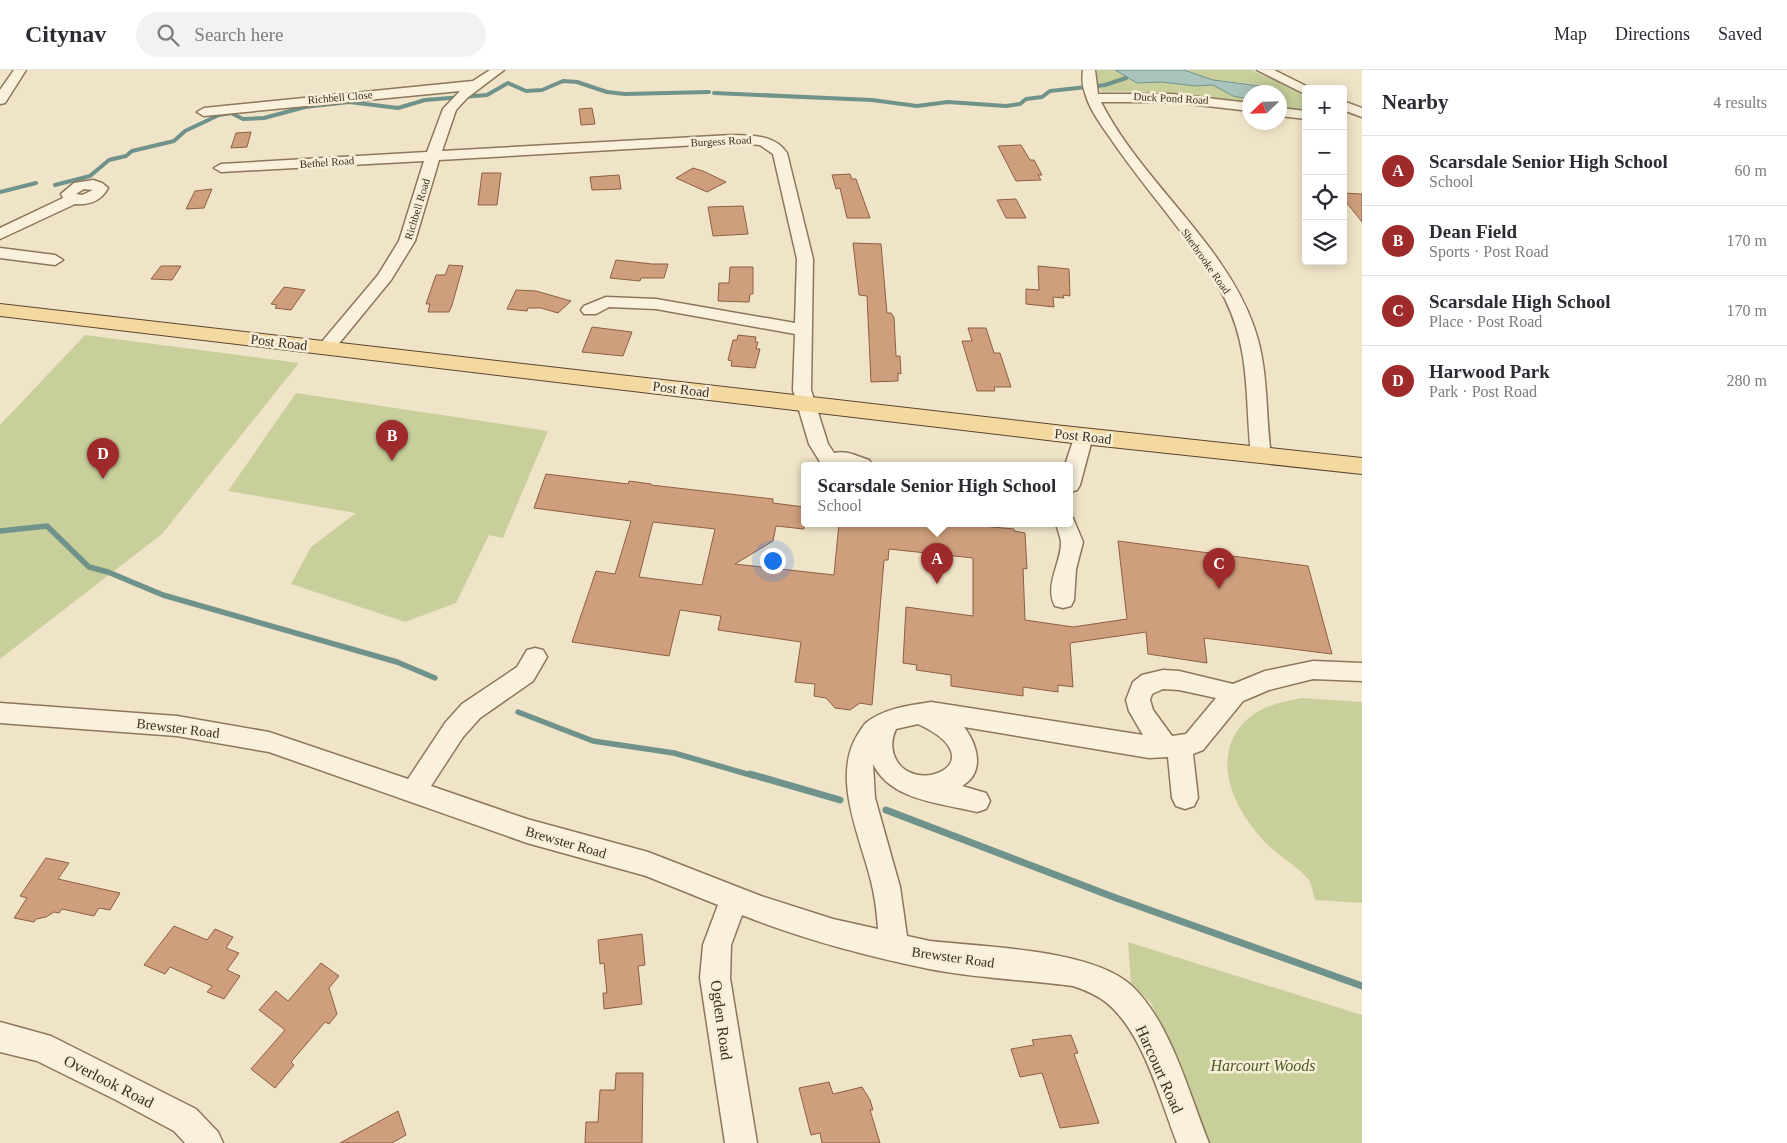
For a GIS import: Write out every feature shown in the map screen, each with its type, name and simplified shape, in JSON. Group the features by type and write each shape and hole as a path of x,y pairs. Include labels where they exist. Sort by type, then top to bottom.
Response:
{"main road":[{"name":"Post Road","path":"0,310 1083,436 1362,466"}],"street":[{"name":"Richbell Road","path":"326,348 399,257 407,241 433,156 450,109 459,98 498,70"},
{"path":"1089,70 1090,91"},
{"path":"1263,70 1302,87"},
{"path":"0,81 17,75"},
{"path":"0,100 17,75"},
{"name":"Richbell Close","path":"204,112 476,85"},
{"name":"Duck Pond Road","path":"1090,91 1181,96 1242,105"},
{"name":"Sherbrooke Road","path":"1090,91 1134,162 1214,269 1244,322 1254,353 1261,455"},
{"path":"1349,108 1358,95"},
{"path":"1287,113 1302,115"},
{"name":"Burgess Road","path":"433,156 732,139 755,139 769,142 780,153 786,186 805,259 802,390 804,403 811,417 818,447 830,462"},
{"name":"Bethel Road","path":"221,168 433,156"},
{"path":"0,234 73,199"},
{"path":"23,256 19,246 26,221"},
{"path":"0,253 55,260"},
{"path":"590,310 606,302 648,303 804,330"},
{"path":"1073,472 1083,436"},
{"path":"833,462 842,458 853,462"},
{"path":"1063,600 1065,569 1072,542 1067,527"},
{"path":"413,792 454,730 471,710 524,674 535,657"},
{"path":"893,948 885,880 867,824 858,759 865,738 889,720 916,713 961,715 1149,747 1172,746 1194,742 1234,694 1265,681 1313,670 1362,672"},
{"path":"1185,798 1172,746 1145,717 1138,700 1140,690 1147,683 1161,680 1184,680 1205,684 1234,694"},
{"name":"Brewster Road","path":"0,713 120,720 269,742 527,831 648,864 734,898 833,933 930,955 1073,972 1093,978 1123,998"},
{"path":"916,713 935,719 958,736 964,745 966,765 962,774 950,782 920,787"},
{"path":"889,720 880,736 880,746 883,760 893,776 906,783 977,801"},
{"path":"964,745 977,732 1000,723"},
{"path":"862,794 875,781 893,776"},
{"name":"Ogden Road","path":"734,898 717,945 715,978 741,1143"},
{"name":"Harcourt Road","path":"1123,998 1148,1035 1192,1143"},
{"name":"Overlook Road","path":"0,1037 40,1047 127,1089 185,1120 207,1143"}],"green space":[{"path":"1097,70 1115,70 1137,83 1161,82 1196,86 1216,85 1233,96 1242,98 1242,103 1176,94 1103,92 1097,87"},
{"path":"1184,70 1251,70 1285,85 1262,85 1213,80"},
{"path":"1287,86 1302,92 1302,112 1287,110"},
{"path":"85,335 299,363 162,534 0,659 0,425"},
{"path":"296,393 548,431 503,538 489,535 456,603 405,622 291,584 311,547 356,513 228,491"},
{"path":"1302,698 1362,702 1362,903 1315,900 1308,879 1270,847 1250,824 1235,797 1230,782 1227,767 1228,753 1239,728 1253,714 1262,709 1281,702"},
{"name":"Harcourt Woods","path":"1128,942 1362,1015 1362,1143 1210,1143 1151,1003 1131,983"}],"water":[{"path":"1115,70 1184,70 1213,80 1252,85 1242,85 1242,98 1233,96 1213,85 1196,86 1161,82 1137,83"}],"building":[{"path":"592,108 595,124 581,125 579,109"},
{"path":"251,132 247,147 231,148 236,133"},
{"path":"1021,145 1030,160 1034,160 1042,175 1038,175 1041,180 1016,181 998,146"},
{"path":"693,168 726,182 707,192 676,178"},
{"path":"482,173 501,173 497,205 478,205"},
{"path":"850,174 852,179 856,179 870,218 847,218 840,188 836,189 832,175"},
{"path":"619,175 621,189 592,190 590,177"},
{"path":"212,189 204,208 186,209 195,191"},
{"path":"1347,193 1362,194 1362,222 1347,203"},
{"path":"1016,199 1026,218 1006,218 997,200"},
{"path":"743,206 748,234 713,236 708,207"},
{"path":"853,243 881,244 887,313 891,313 894,317 896,356 900,356 901,374 898,373 898,381 871,382 867,296 859,295"},
{"path":"616,260 668,264 664,278 641,278 640,281 610,278"},
{"path":"449,265 463,266 449,312 428,312 430,304 426,304 436,275 445,275"},
{"path":"161,266 181,266 172,280 151,279"},
{"path":"1038,266 1069,269 1070,296 1063,295 1064,298 1053,297 1054,307 1026,304 1026,289 1039,290"},
{"path":"730,267 753,267 753,294 750,294 749,302 718,301 719,283 729,283"},
{"path":"284,287 305,290 291,310 275,308 277,305 271,304"},
{"path":"516,290 536,291 571,301 558,313 541,308 528,308 527,311 507,309"},
{"path":"592,327 632,332 623,356 582,352"},
{"path":"968,328 986,328 994,353 1000,353 1011,387 994,387 995,391 977,391 962,341 972,341"},
{"path":"738,335 756,337 755,342 758,342 756,349 760,349 755,368 731,366 732,361 728,360 733,340 737,340"},
{"path":"546,474 628,484 629,481 773,499 773,503 801,507 801,527 804,527 804,529 776,526 773,541 735,564 834,575 839,527 992,527 1014,529 1014,531 1025,533 1027,569 1023,568 1025,620 1073,627 1127,619 1118,541 1308,566 1332,654 1204,638 1207,663 1148,654 1146,632 1070,643 1073,687 1058,685 1058,692 1023,687 1023,696 951,686 951,675 916,670 917,665 903,663 906,607 973,616 973,558 889,549 888,560 884,560 872,705 860,703 850,710 835,708 826,698 814,696 815,684 795,682 801,642 718,630 721,616 680,610 669,656 572,642 596,571 615,574 631,521 534,508","holes":["653,522 715,529 702,585 639,577"]},
{"path":"46,858 69,863 58,879 120,893 110,910 99,908 94,916 62,909 59,913 54,912 46,917 36,919 34,922 14,918 27,898 20,896"},
{"path":"174,926 207,940 215,929 233,937 226,948 239,953 227,970 240,976 224,999 207,992 212,986 170,967 165,974 144,965"},
{"path":"642,934 645,965 638,966 642,1004 604,1009 603,993 607,993 604,963 600,964 598,940"},
{"path":"321,963 339,976 329,988 337,1014 329,1024 325,1022 291,1062 294,1065 275,1088 251,1069 285,1030 259,1010 276,991 288,1001"},
{"path":"1071,1035 1078,1053 1074,1054 1099,1123 1060,1128 1042,1073 1020,1077 1011,1049 1034,1045 1032,1040"},
{"path":"616,1073 643,1073 642,1143 585,1143 586,1122 598,1122 600,1090 615,1090"},
{"path":"829,1082 833,1094 862,1087 870,1100 873,1110 870,1110 880,1143 822,1143 820,1133 811,1135 799,1088"},
{"path":"398,1111 406,1135 392,1143 340,1143"}],"waterway":[{"path":"714,93 872,100 917,106 948,102 1006,106 1020,104 1026,99 1042,97 1050,91 1105,85 1126,78"},
{"path":"55,185 90,176 109,160 126,156 132,151 174,141 185,131 219,115 231,113 243,119 264,118 305,107 349,102 398,108 425,100 487,95 508,83 526,91 542,90 563,81 577,82 607,92 625,94 709,92"},
{"path":"0,192 36,183"},
{"path":"0,531 47,526 89,567 108,572 163,595 397,662 435,678"},
{"path":"518,712 593,741 674,753 754,776"},
{"path":"750,774 840,800"},
{"path":"886,810 1116,898 1362,986"}],"place":[{"name":"Dean Field","path":"392,461"},
{"name":"Harwood Park","path":"103,479"},
{"name":"Scarsdale Senior High School","path":"937,584"},
{"name":"Scarsdale High School","path":"1219,589"}]}
